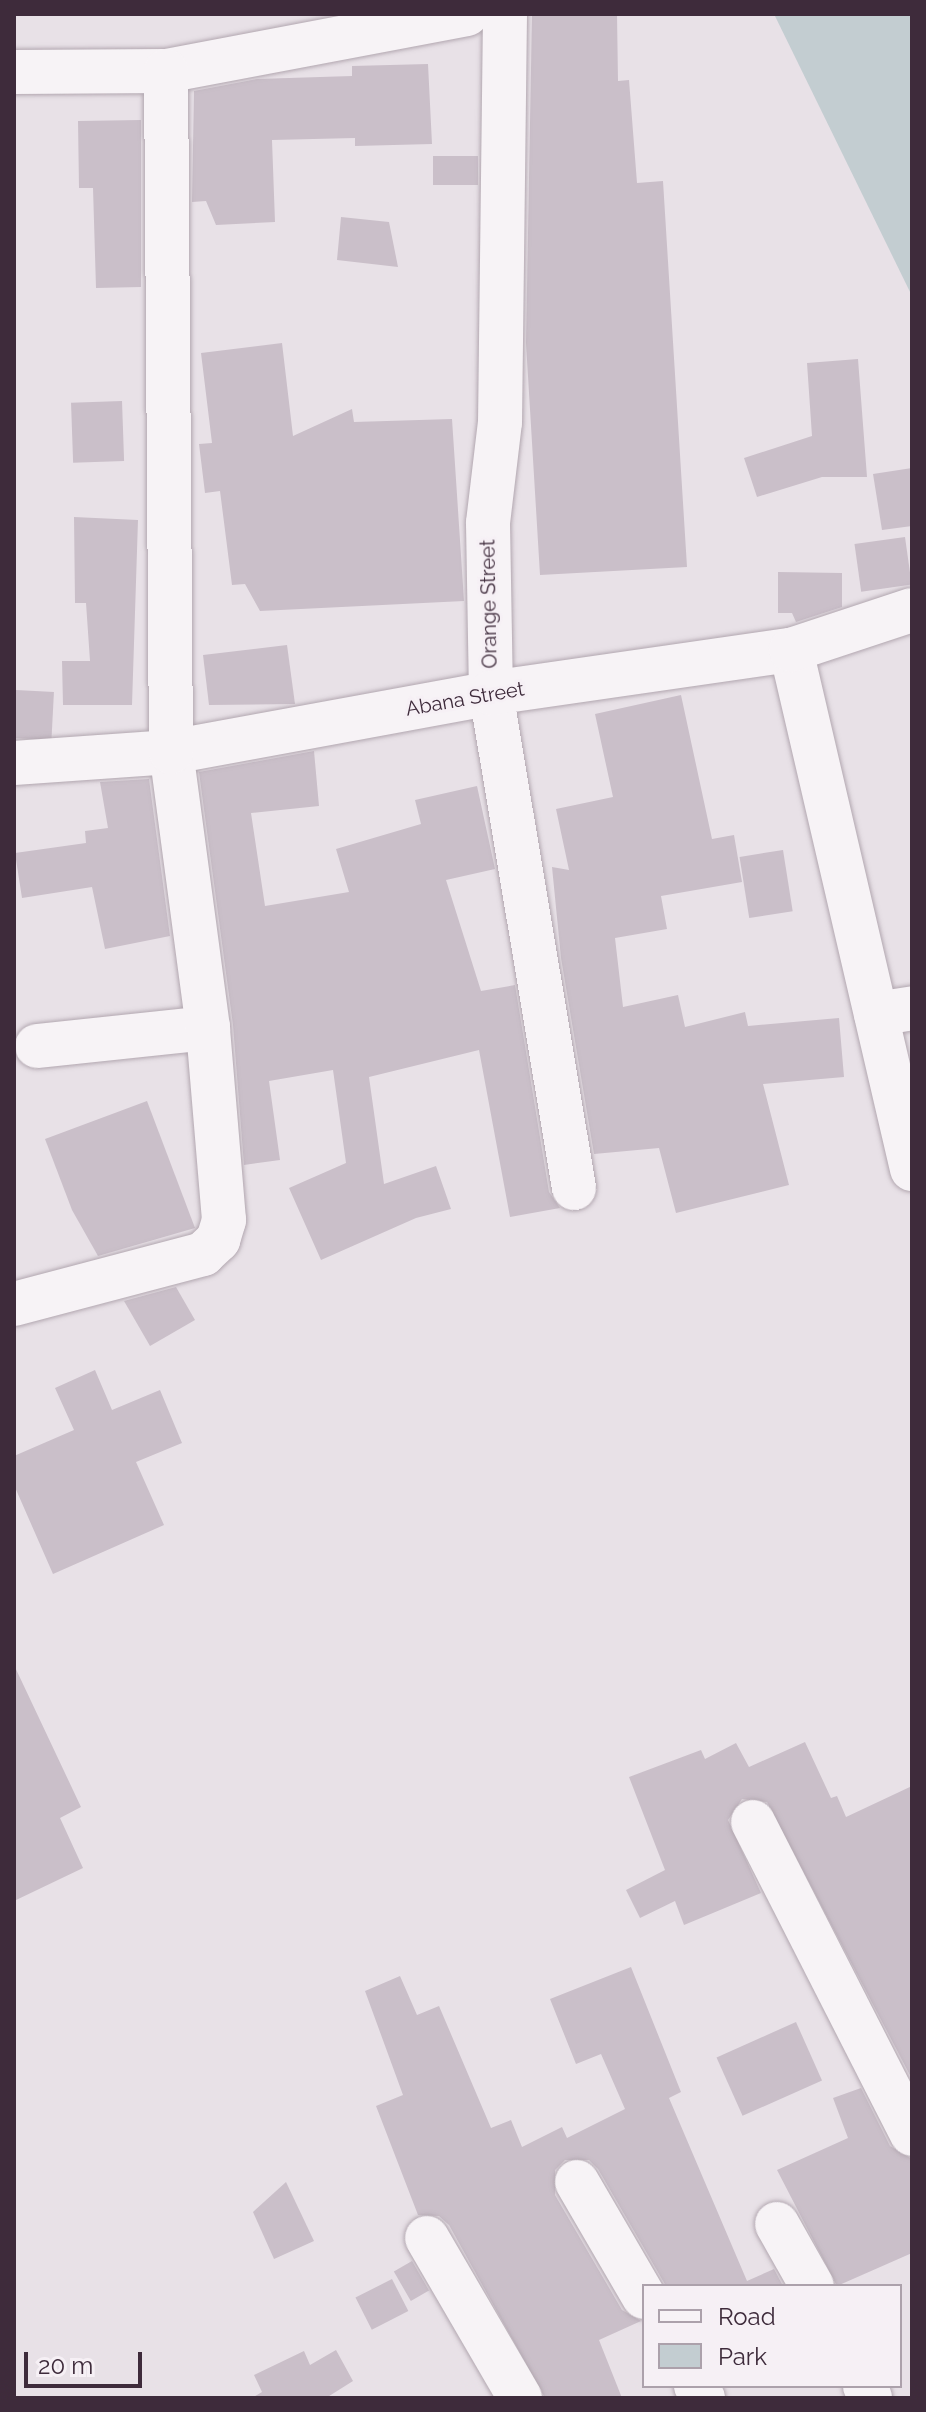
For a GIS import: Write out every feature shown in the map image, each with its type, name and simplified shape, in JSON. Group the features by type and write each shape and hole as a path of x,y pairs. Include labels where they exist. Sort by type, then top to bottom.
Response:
{"street":[{"path":"14,72 166,71 467,14"},
{"name":"Orange Street","path":"505,14 500,422 488,523 491,693 574,1188"},
{"path":"14,1304 203,1254 218,1240 224,1220 208,1028 171,752 166,71"},
{"name":"Abana Street","path":"14,763 171,752 491,693 791,650 912,610"},
{"path":"791,650 894,1011 912,1169"},
{"path":"37,1046 208,1028"},
{"path":"753,1822 912,2134"},
{"path":"577,2182 642,2294"},
{"path":"777,2224 811,2284"},
{"path":"427,2238 520,2398"}],"green space":[{"path":"774,14 912,14 912,296"}],"building":[{"path":"532,14 617,14 618,81 629,80 637,183 663,181 687,567 540,575 526,343"},
{"path":"428,64 432,144 355,146 355,138 272,140 275,222 216,225 206,201 192,202 194,91 257,79 352,76 352,66"},
{"path":"141,120 141,287 96,288 93,188 79,188 78,121"},
{"path":"433,156 478,156 478,185 433,185"},
{"path":"341,217 389,222 398,267 337,260"},
{"path":"282,343 293,436 352,409 354,422 452,419 464,601 260,611 245,584 232,585 220,491 205,493 199,444 212,443 201,353"},
{"path":"858,359 867,477 822,477 757,497 744,458 812,436 807,363"},
{"path":"122,401 124,461 73,463 71,403"},
{"path":"912,468 912,526 882,530 873,474"},
{"path":"74,517 138,520 132,705 63,705 62,661 90,661 86,603 75,603"},
{"path":"905,537 912,585 861,592 854,544"},
{"path":"778,572 842,573 842,607 796,622 792,613 778,613"},
{"path":"287,645 295,704 209,705 203,655"},
{"path":"16,690 54,692 51,740 14,738"},
{"path":"681,695 712,839 734,835 742,882 661,896 667,929 615,938 623,1007 678,995 685,1027 745,1012 748,1026 839,1018 844,1077 763,1084 789,1185 676,1213 659,1148 594,1154 561,958 552,867 569,870 556,809 613,797 595,714"},
{"path":"314,751 319,806 251,813 265,906 349,892 336,849 421,824 415,800 477,786 495,869 446,880 481,991 515,985 549,1192 560,1208 510,1217 479,1050 369,1077 384,1184 436,1166 451,1209 416,1218 321,1260 289,1188 346,1163 333,1070 269,1081 280,1160 244,1165 233,1025 199,772"},
{"path":"149,779 170,936 105,949 92,887 22,898 15,853 86,843 85,831 108,828 100,782"},
{"path":"783,850 793,911 749,918 740,857"},
{"path":"147,1101 195,1228 98,1256 72,1210 45,1139"},
{"path":"176,1287 195,1320 150,1346 124,1301"},
{"path":"95,1370 112,1410 160,1390 182,1443 136,1462 164,1525 53,1574 14,1485 14,1456 74,1430 55,1388"},
{"path":"14,1665 81,1807 60,1818 83,1868 14,1901"},
{"path":"805,1742 831,1798 837,1796 846,1817 912,1786 912,2079 767,1802 742,1799 728,1820 761,1893 684,1925 675,1901 640,1918 626,1890 665,1870 629,1777 701,1750 705,1759 736,1743 749,1767"},
{"path":"631,1967 681,2092 669,2098 747,2281 774,2269 782,2284 665,2284 598,2169 589,2160 565,2160 555,2170 555,2195 622,2310 641,2321 599,2340 622,2398 545,2398 449,2225 439,2216 418,2215 376,2106 403,2095 365,1991 400,1976 417,2015 439,2006 491,2128 511,2120 522,2147 562,2127 567,2138 625,2109 601,2054 576,2064 550,1999"},
{"path":"796,2022 822,2080 743,2116 717,2057"},
{"path":"861,2088 890,2146 912,2159 912,2253 842,2284 836,2284 777,2170 848,2138 833,2098"},
{"path":"286,2182 314,2241 274,2259 253,2212"},
{"path":"412,2261 429,2290 411,2301 394,2272"},
{"path":"392,2279 408,2311 372,2330 355,2298"},
{"path":"336,2350 353,2381 326,2398 252,2398 262,2392 254,2375 304,2351 310,2365"}]}
